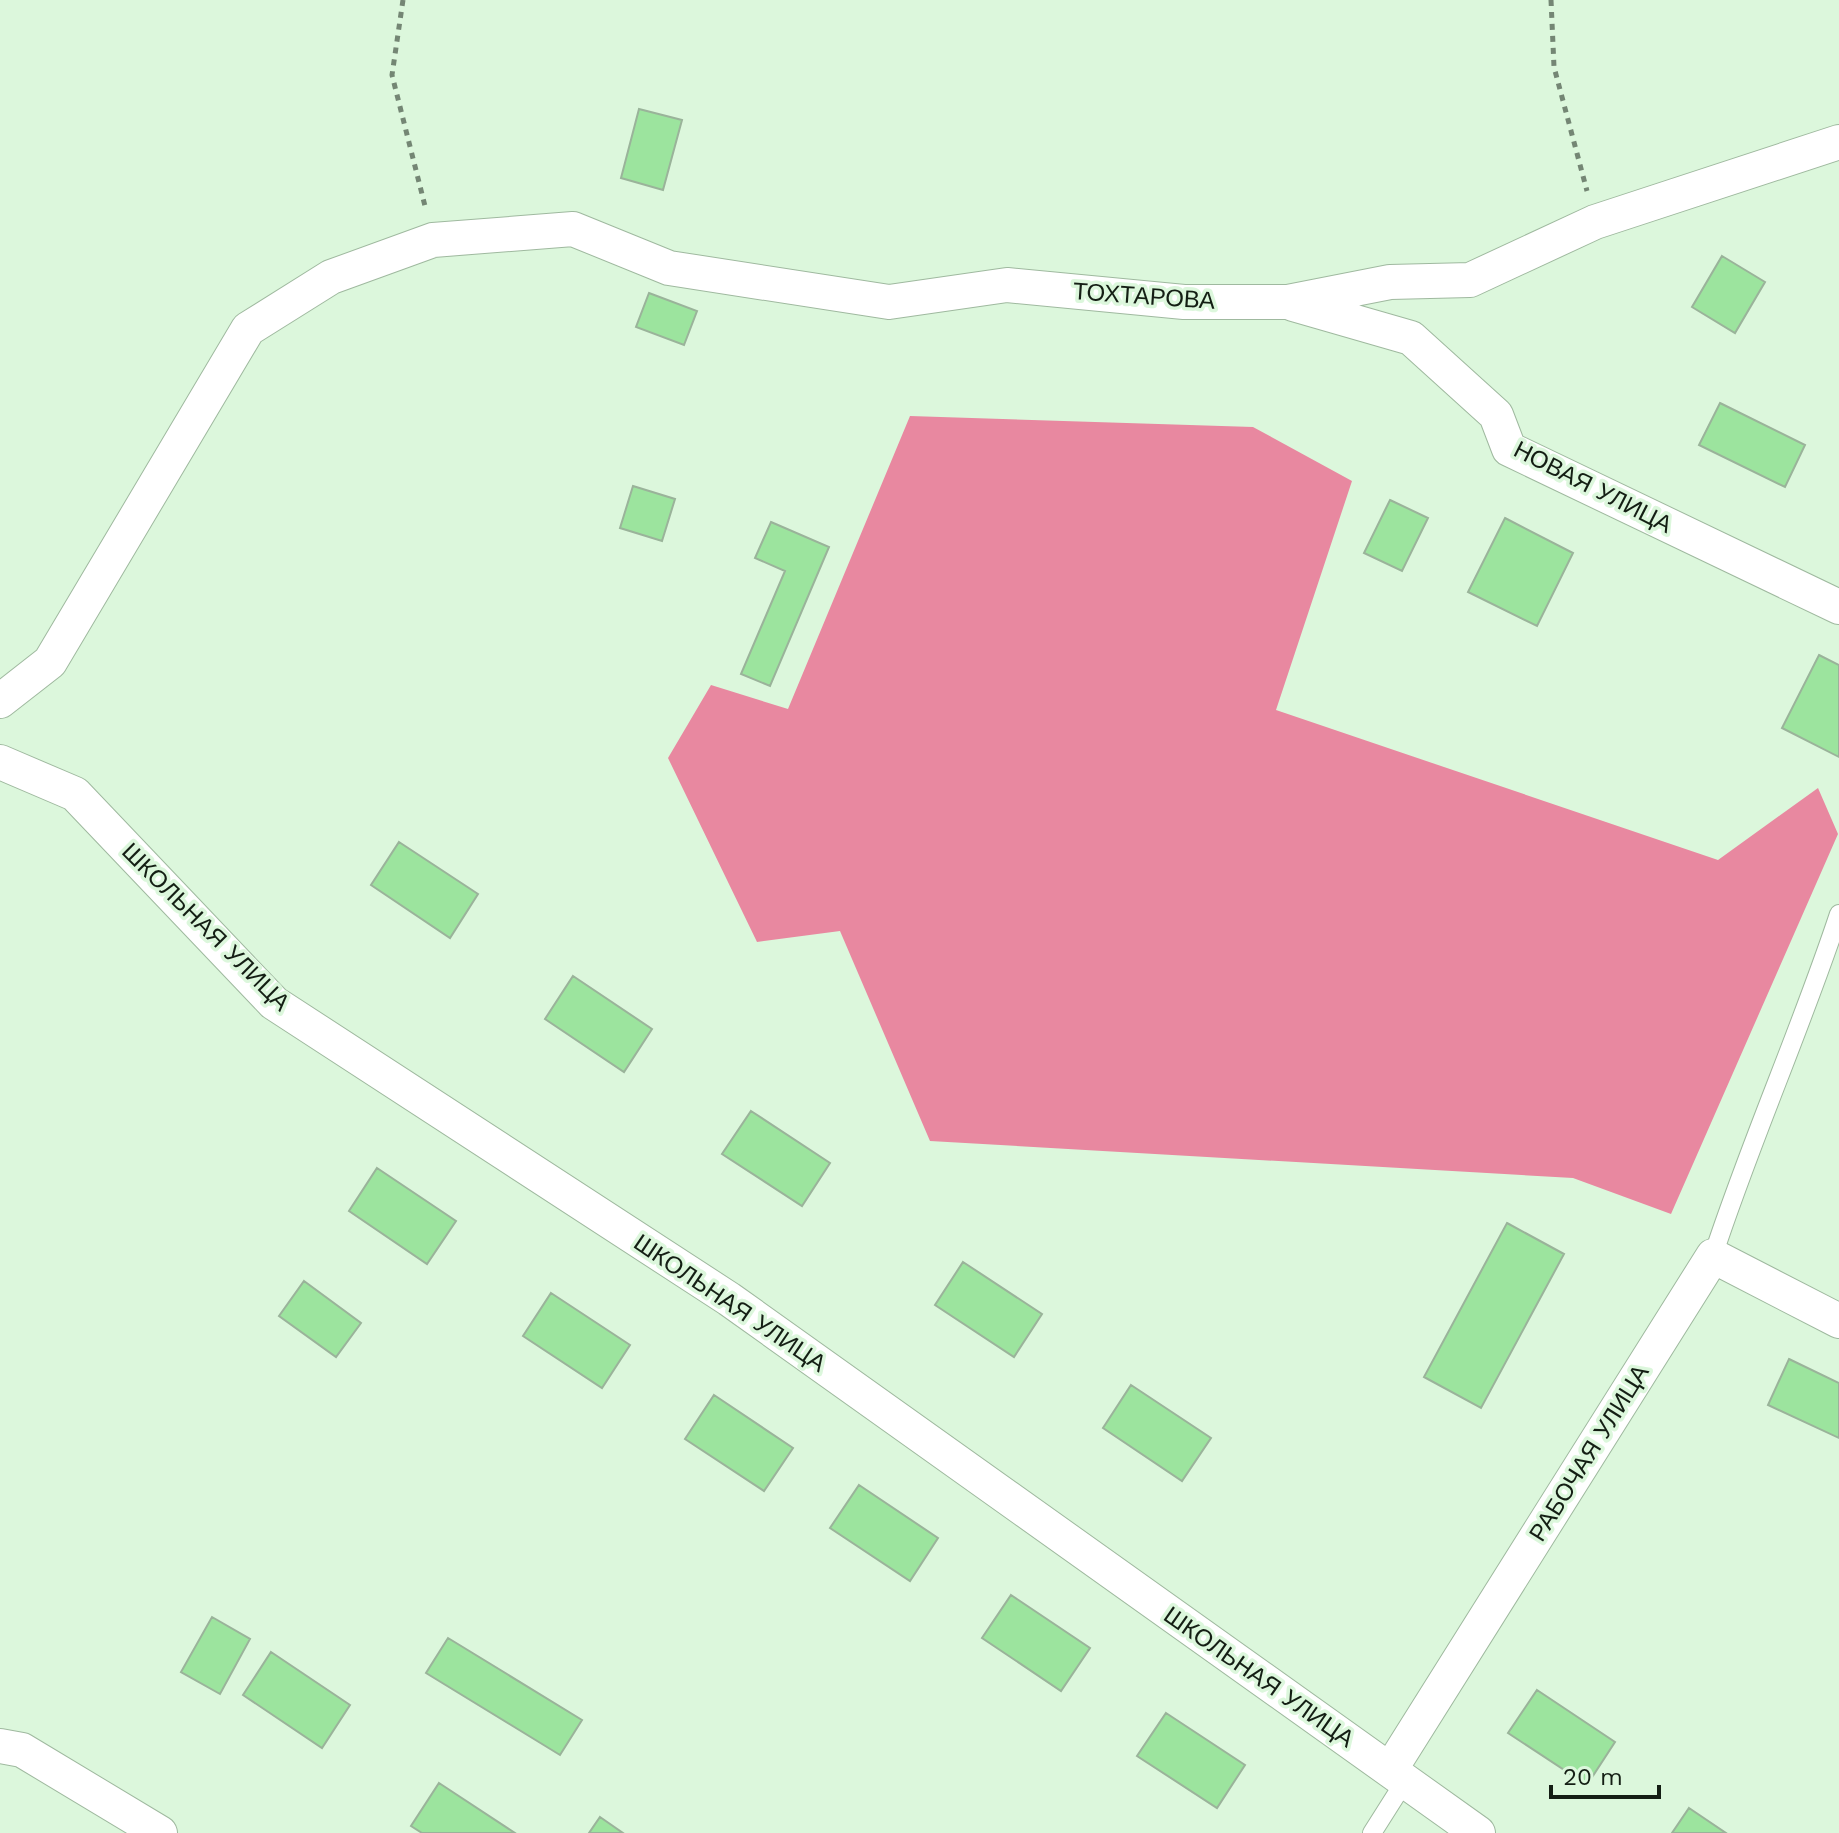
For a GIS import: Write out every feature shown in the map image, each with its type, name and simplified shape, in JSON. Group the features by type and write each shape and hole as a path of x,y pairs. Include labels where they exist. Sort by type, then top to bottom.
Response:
{"street":[{"name":"ТОХТАРОВА","path":"0,701 50,662 248,329 331,277 433,240 573,229 669,268 889,302 1007,285 1184,302 1288,302 1390,282 1470,280 1595,222 1839,142"},
{"name":"НОВАЯ УЛИЦА","path":"1288,302 1411,338 1496,415 1509,449 1839,607"},
{"name":"ШКОЛЬНАЯ УЛИЦА","path":"0,762 75,794 274,1003 729,1299 1478,1833"},
{"name":"РАБОЧАЯ УЛИЦА","path":"1398,1776 1713,1256"},
{"path":"1713,1256 1839,1321"},
{"path":"0,1746 22,1750 160,1833"}],"lane":[{"path":"1713,1256 1739,1176 1811,998 1839,914"},
{"path":"1372,1833 1398,1776"}],"path":[{"path":"403,0 392,75 433,240"},
{"path":"1551,0 1554,67 1595,222"}],"shaded area":[{"path":"910,416 1253,427 1352,481 1276,710 1718,860 1818,788 1838,834 1671,1214 1573,1178 930,1141 840,931 757,942 668,758 711,685 788,709"}],"building":[{"path":"639,109 682,120 663,190 621,178"},
{"path":"1722,256 1765,282 1735,333 1692,307"},
{"path":"649,293 697,311 684,345 636,327"},
{"path":"1720,403 1805,445 1785,487 1699,445"},
{"path":"633,486 675,499 662,541 620,528"},
{"path":"1390,500 1428,518 1402,571 1364,553"},
{"path":"1505,518 1573,553 1537,626 1468,592"},
{"path":"771,522 829,547 770,686 741,674 785,571 755,558"},
{"path":"1819,655 1839,665 1839,757 1782,728"},
{"path":"399,842 478,894 450,938 371,885"},
{"path":"573,976 652,1029 624,1072 545,1019"},
{"path":"751,1111 830,1163 802,1206 722,1154"},
{"path":"377,1168 456,1221 427,1264 349,1211"},
{"path":"1507,1223 1564,1254 1481,1408 1424,1377"},
{"path":"963,1262 1042,1314 1014,1357 935,1305"},
{"path":"304,1281 361,1323 336,1357 279,1316"},
{"path":"551,1293 630,1345 602,1388 523,1336"},
{"path":"1789,1359 1839,1383 1839,1438 1768,1405"},
{"path":"1131,1385 1211,1438 1182,1481 1103,1428"},
{"path":"714,1395 793,1448 764,1491 685,1439"},
{"path":"859,1485 938,1538 910,1581 830,1528"},
{"path":"1011,1595 1090,1648 1061,1691 982,1638"},
{"path":"212,1617 250,1639 220,1694 181,1672"},
{"path":"448,1638 582,1720 560,1755 426,1673"},
{"path":"271,1652 350,1705 322,1748 243,1695"},
{"path":"1537,1690 1615,1742 1587,1785 1508,1733"},
{"path":"1166,1713 1245,1765 1217,1808 1137,1756"},
{"path":"439,1783 515,1833 422,1833 411,1826"},
{"path":"1689,1808 1726,1833 1672,1833"},
{"path":"600,1817 623,1833 589,1833"}]}
